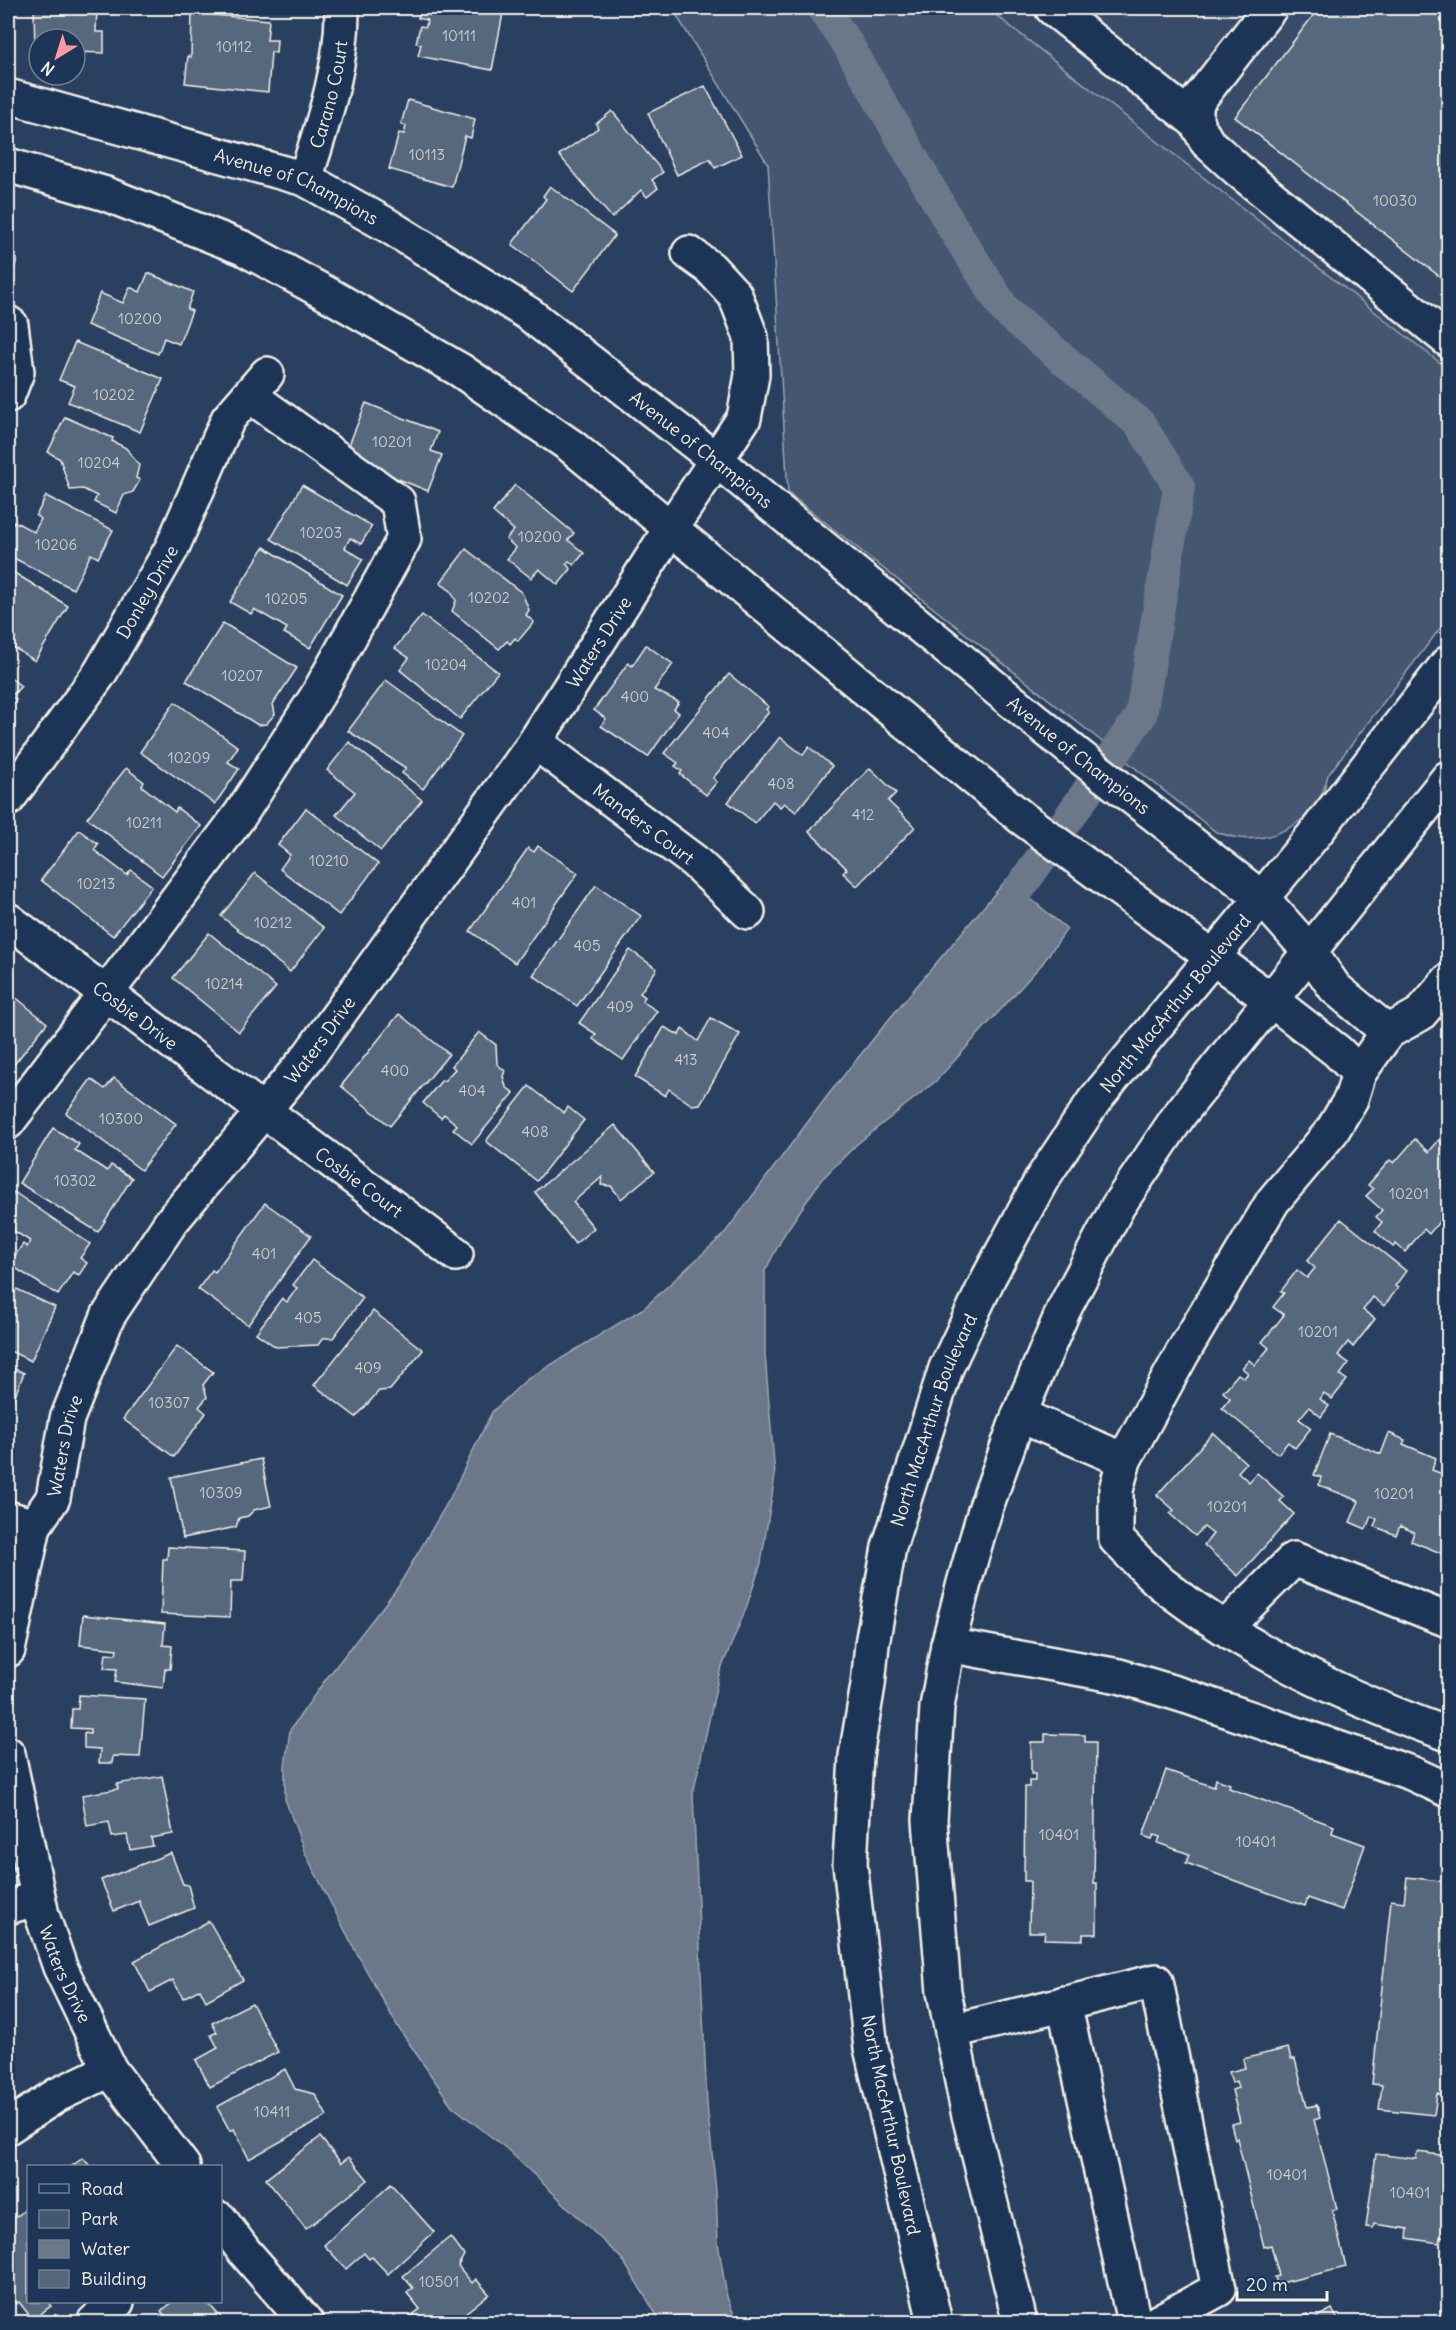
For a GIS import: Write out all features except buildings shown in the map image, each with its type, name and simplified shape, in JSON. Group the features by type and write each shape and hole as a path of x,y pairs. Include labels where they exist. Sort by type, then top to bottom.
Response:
{"street":[{"name":"Carano Court","path":"304,179 328,105 342,30 342,8"},
{"path":"1052,8 1196,122 1207,142 1238,170 1449,340"},
{"path":"1196,122 1196,103 1270,8"},
{"name":"Avenue of Champions","path":"8,96 304,179 387,225 529,314 715,459 1079,756 1262,898 1310,952 1335,988 1388,1032"},
{"path":"8,165 106,195 243,248 332,296 469,376 571,446 1022,818 1271,1000 1337,1051 1359,1073"},
{"name":"Waters Drive","path":"8,1650 21,1522 53,1498 67,1419 108,1316 171,1222 308,1057 375,967 535,742 715,459 744,418 752,375 751,337 735,295 710,268 688,253"},
{"path":"8,323 17,372 8,395"},
{"name":"Donley Drive","path":"8,799 100,673 172,548 228,419 258,384 398,502 404,539 317,696 240,815 106,994"},
{"name":"North MacArthur Boulevard","path":"935,2322 871,2048 850,1863 856,1756 889,1546 946,1368 989,1277 1042,1179 1094,1101 1262,898 1449,663"},
{"name":"Manders Court","path":"535,742 694,861 748,912"},
{"path":"1020,2322 968,2111 944,1992 930,1820 937,1707 948,1645 985,1510 1019,1415 1064,1309 1118,1206 1180,1114 1448,781"},
{"name":"Cosbie Drive","path":"8,920 262,1112"},
{"path":"1448,1731 1394,1714 1254,1648 1162,1583 1116,1539 1116,1490 1124,1460 1182,1354 1273,1201 1332,1131 1352,1099 1359,1073 1388,1032 1420,1014 1449,981"},
{"path":"8,1122 106,994"},
{"name":"Cosbie Court","path":"262,1112 456,1254"},
{"path":"1019,1415 1124,1460"},
{"path":"1225,1628 1294,1558 1449,1620"},
{"path":"948,1645 1130,1680 1185,1696 1411,1773 1449,1790"},
{"name":"Waters Drive","path":"8,1754 38,1898 60,1967 110,2070 182,2165"},
{"path":"8,1907 38,1898"},
{"path":"952,2031 1156,1981 1220,2289 1158,2322"},
{"path":"1064,2003 1134,2322"},
{"path":"8,2127 57,2095 110,2070"},
{"path":"222,2221 244,2251 306,2322"},
{"path":"94,2322 115,2303"}],"shaded area":[{"path":"987,8 1448,8 1448,369"}],"green space":[{"path":"672,8 987,8 1448,369 1448,618 1328,775 1323,793 1313,808 1296,824 1274,834 1251,839 1236,838 1216,832 788,493 768,164"}],"water":[{"path":"1007,879 1067,929 1042,964 936,1081 857,1144 821,1180 785,1233 765,1271 765,1355 775,1476 761,1563 745,1611 719,1674 693,1794 707,2105 716,2191 718,2243 727,2297 737,2322 661,2322 622,2259 507,2149 452,2106 398,2027 305,1853 285,1799 285,1766 290,1730 323,1683 398,1587 449,1500 492,1412 526,1380 644,1308 724,1234 828,1095"}],"waterway":[{"path":"822,8 847,43 951,225 1005,310 1140,424 1179,487 1141,715 994,925"}]}
